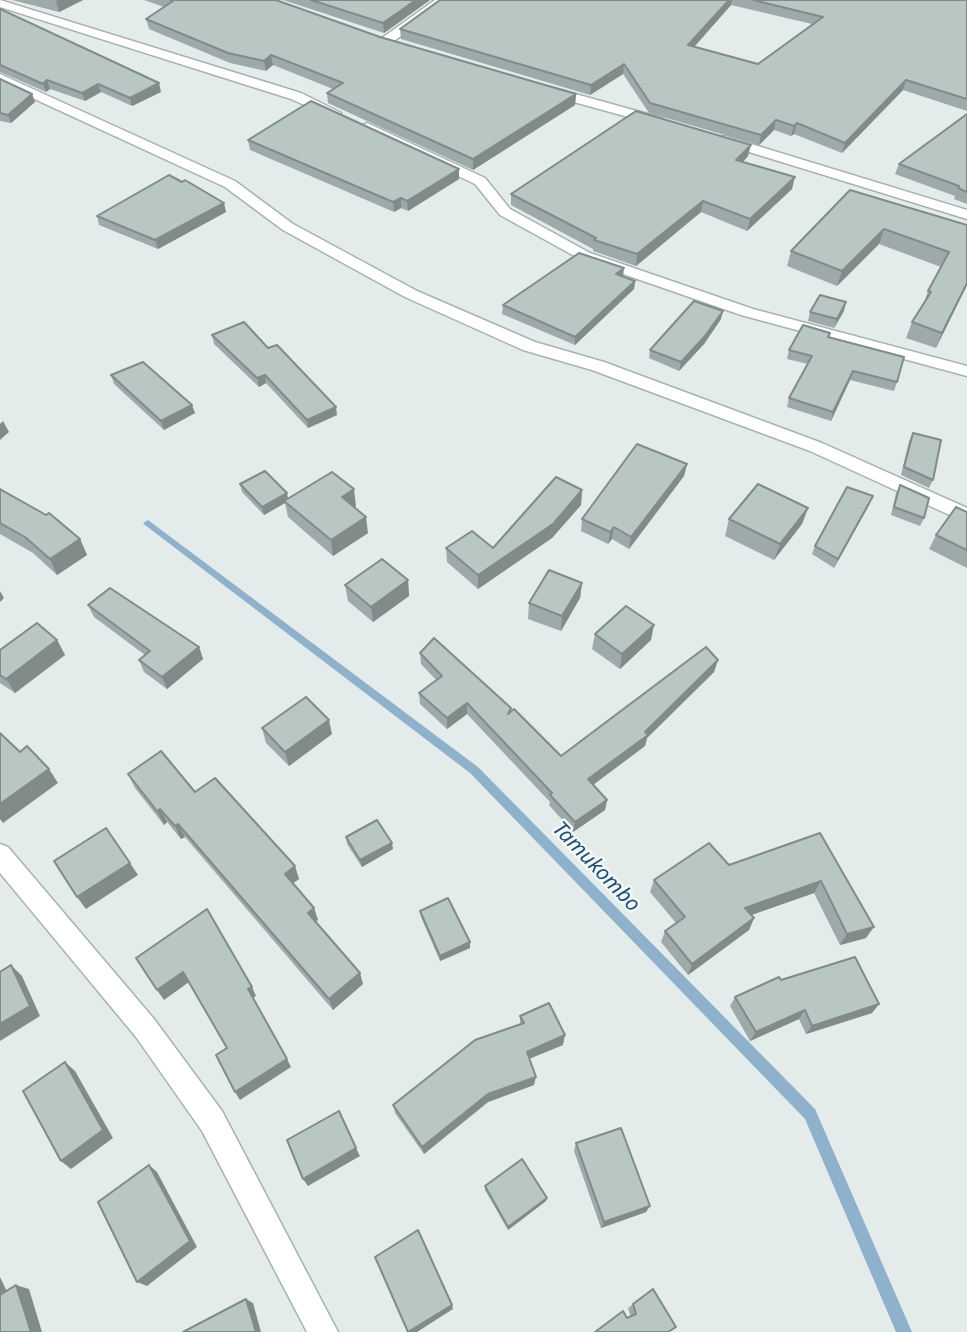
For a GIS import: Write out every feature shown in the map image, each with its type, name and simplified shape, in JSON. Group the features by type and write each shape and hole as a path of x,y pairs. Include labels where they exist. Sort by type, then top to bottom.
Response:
{"street":[{"path":"386,41 443,0"},
{"path":"0,2 296,96 349,119 480,181 505,212 585,256 747,312 967,372"},
{"path":"0,78 230,184 288,226 411,293 529,346 598,366 817,447 967,516"},
{"path":"540,88 665,124"},
{"path":"715,138 967,215"},
{"path":"4,870 145,1028 212,1121 323,1332"}],"building":[{"path":"170,0 276,0 380,37 576,94 473,159 327,93 343,83 271,55 264,61 228,53 146,19 173,1"},
{"path":"311,0 416,0 383,23"},
{"path":"440,0 729,0 688,45 758,64 823,17 753,0 967,0 967,99 906,80 845,143 797,123 794,126 776,120 761,135 650,103 624,64 591,85 400,29"},
{"path":"0,9 159,83 130,98 98,84 82,93 47,80 43,84 0,65"},
{"path":"0,79 32,94 8,115 0,113"},
{"path":"311,101 459,169 407,201 401,198 393,202 248,140"},
{"path":"636,111 751,145 736,160 795,177 750,219 703,201 637,254 594,240 596,238 511,194"},
{"path":"967,114 967,192 958,188 959,186 899,164"},
{"path":"169,175 182,182 185,180 224,203 155,240 97,216"},
{"path":"850,190 967,225 967,283 942,333 912,322 931,292 928,291 949,252 884,229 842,271 791,251"},
{"path":"579,253 624,268 616,274 635,281 575,337 503,305"},
{"path":"820,295 846,302 837,319 810,312"},
{"path":"694,301 723,311 705,336 681,362 650,350"},
{"path":"244,322 268,348 277,345 336,407 307,420 265,375 257,378 212,335"},
{"path":"803,325 830,333 828,337 904,357 897,382 853,371 833,412 789,398 812,356 789,350"},
{"path":"143,362 192,405 161,421 111,375"},
{"path":"913,433 941,440 933,480 904,467"},
{"path":"637,444 687,464 631,537 614,527 610,532 582,519"},
{"path":"265,471 287,493 262,507 240,484"},
{"path":"332,472 354,489 342,497 366,517 331,540 284,501"},
{"path":"556,477 582,490 553,524 478,575 446,548 472,531 493,548"},
{"path":"758,484 808,508 780,544 729,519"},
{"path":"900,485 929,498 924,518 894,507"},
{"path":"847,487 873,496 838,559 815,546"},
{"path":"0,489 46,515 49,513 80,539 50,559 25,537 0,523"},
{"path":"956,507 967,512 967,550 936,535"},
{"path":"382,559 408,580 371,607 345,585"},
{"path":"549,570 582,583 562,616 529,603"},
{"path":"110,588 199,647 162,677 139,660 150,651 88,605"},
{"path":"626,606 654,625 622,654 595,634"},
{"path":"37,623 57,640 6,679 0,675 0,650"},
{"path":"434,638 511,708 508,714 514,709 561,756 706,647 718,660 645,732 648,735 588,779 607,800 575,822 550,795 552,793 467,703 447,718 419,693 442,676 420,653"},
{"path":"306,697 329,720 285,752 262,728"},
{"path":"0,733 20,752 27,746 49,769 0,804"},
{"path":"161,751 195,792 215,778 295,866 285,874 314,908 308,913 360,973 329,999 178,824 175,826 160,809 157,811 128,774"},
{"path":"377,820 392,843 360,860 346,837"},
{"path":"106,828 130,863 77,897 54,861"},
{"path":"820,833 874,927 847,934 821,881 745,908 754,918 692,964 665,931 685,917 654,880 709,843 729,865"},
{"path":"448,898 470,942 440,956 420,911"},
{"path":"207,909 252,987 248,989 287,1059 235,1092 216,1055 227,1048 183,972 157,990 136,958"},
{"path":"855,957 879,1004 812,1026 805,1010 756,1032 735,997 779,977 781,980"},
{"path":"11,965 30,1006 0,1024 0,972"},
{"path":"549,1003 565,1035 527,1052 536,1077 488,1094 422,1147 393,1105 475,1040 524,1023 520,1016"},
{"path":"65,1062 103,1130 61,1161 23,1091"},
{"path":"339,1111 356,1148 303,1179 287,1140"},
{"path":"621,1128 650,1206 604,1222 576,1143"},
{"path":"522,1159 547,1198 508,1227 485,1186"},
{"path":"149,1165 190,1241 137,1282 98,1202"},
{"path":"418,1230 452,1305 408,1332 375,1257"},
{"path":"16,1285 31,1332 0,1332 0,1295"},
{"path":"653,1289 676,1327 668,1332 595,1332 623,1311 627,1318 636,1314 633,1304"},
{"path":"246,1299 256,1332 183,1332"}],"waterway":[{"name":"Tamukombo","path":"148,523 474,770 810,1114 904,1332"}]}
